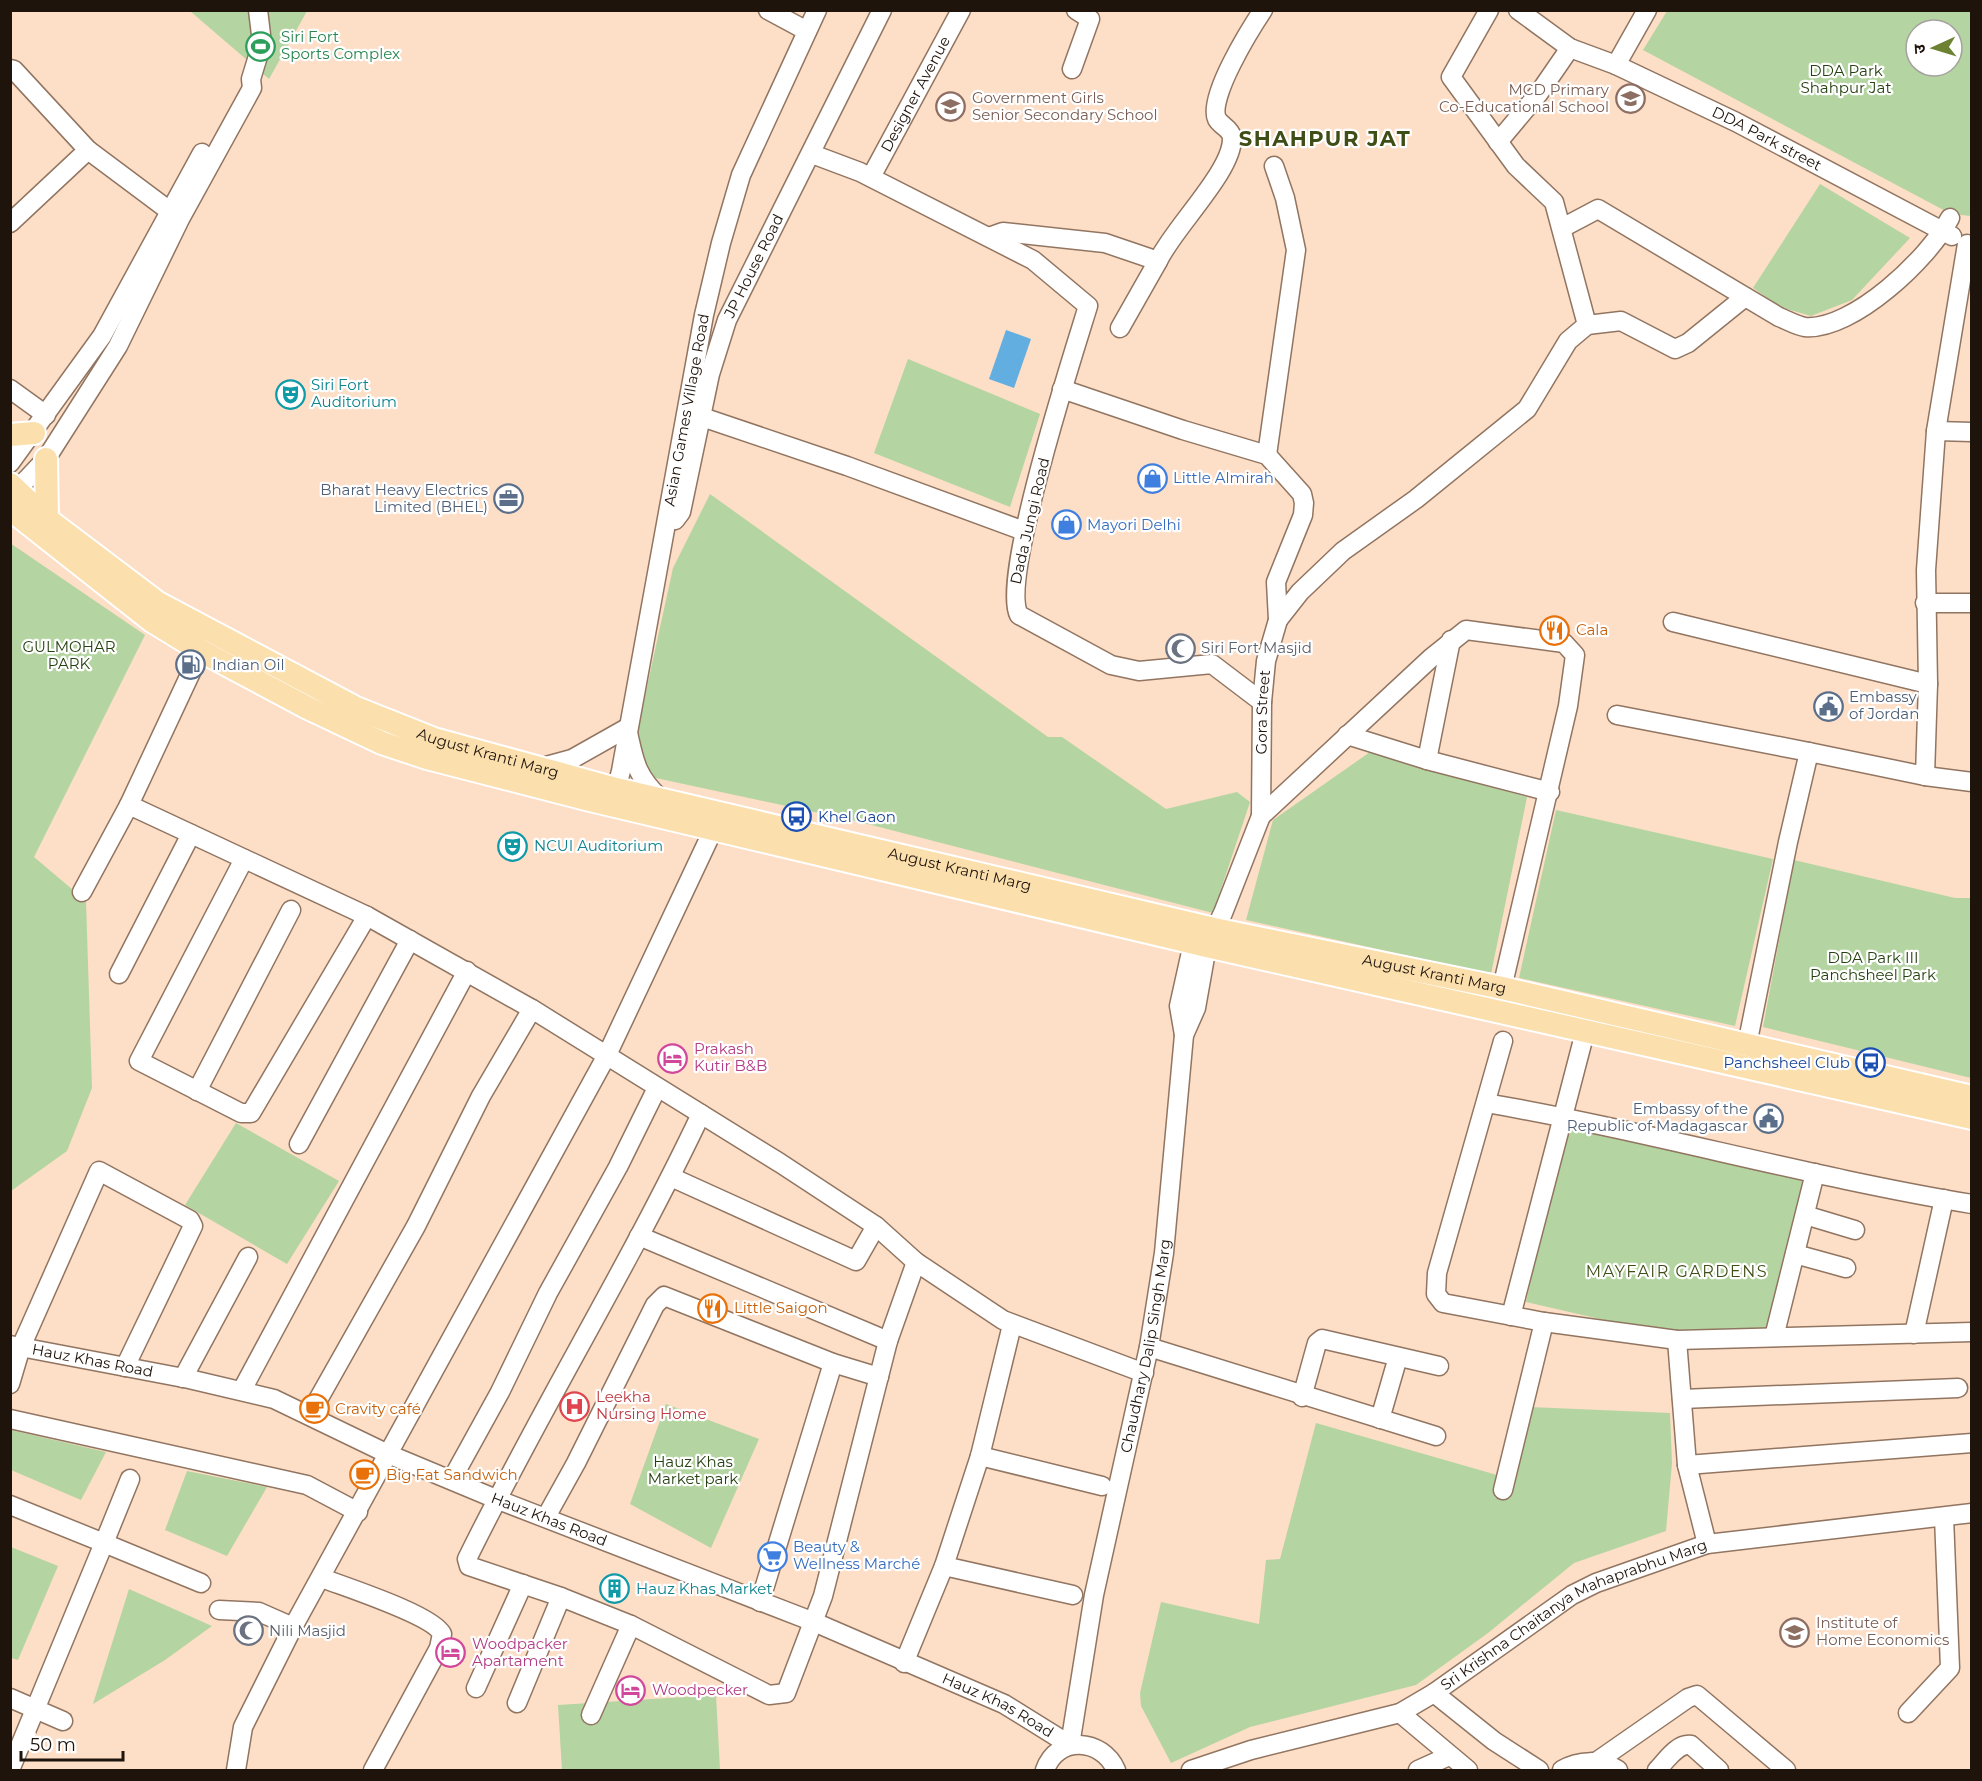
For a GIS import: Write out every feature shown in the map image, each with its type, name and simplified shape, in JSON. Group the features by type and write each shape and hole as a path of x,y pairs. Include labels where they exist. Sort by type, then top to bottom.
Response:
{"main road":[{"path":"10,435 40,424"},
{"path":"46,459 47,519"},
{"name":"August Kranti Marg","path":"12,495 158,603 356,708 434,740 537,769 614,797 714,828 1205,939 1502,988 1971,1097"},
{"name":"August Kranti Marg","path":"12,495 152,621 201,651 306,707 382,743 439,761 614,797 660,798 1205,939 1585,1032 1971,1118"}],"street":[{"path":"10,463 102,336 252,88 251,79 262,43 258,10"},
{"path":"768,10 807,31"},
{"name":"Asian Games Village Road","path":"614,797 704,315 721,243 741,176 817,10"},
{"name":"JP House Road","path":"665,533 681,512 710,374 727,320 882,10"},
{"name":"Designer Avenue","path":"871,177 961,10"},
{"path":"1072,69 1090,19 1076,10"},
{"path":"1120,328 1166,243 1228,159 1232,137 1217,119 1216,109 1235,53 1263,10"},
{"path":"1489,10 1450,77 1516,166 1554,202 1587,325"},
{"name":"DDA Park street","path":"1518,10 1570,48 1616,65 1947,225 1969,244"},
{"path":"1616,65 1647,10"},
{"path":"1498,142 1539,93 1570,48"},
{"path":"10,69 14,70 88,150 174,216"},
{"path":"10,223 88,150"},
{"path":"812,154 871,177 989,237 1003,232 1105,243 1158,261"},
{"path":"1062,389 1183,430 1267,455 1296,250 1285,198 1274,166"},
{"path":"1562,228 1598,209 1745,297 1761,304 1779,317 1805,327 1829,323 1846,317 1881,296 1920,259 1947,225"},
{"path":"12,495 46,459 118,346 174,216"},
{"name":"Dada Jungi Road","path":"989,237 1034,260 1088,306 1062,389 1024,531 1014,586 1014,603 1019,615 1111,665 1139,671 1212,664 1262,702"},
{"path":"1925,776 1928,684 1925,603 1936,431 1969,244"},
{"path":"1278,620 1300,592 1343,551 1416,499 1527,409 1568,341 1587,325 1621,321 1675,349 1688,343 1745,297"},
{"path":"10,389 40,424"},
{"path":"702,417 847,466 1024,531"},
{"path":"1936,431 1971,432"},
{"name":"Gora Street","path":"1205,939 1261,816 1262,702 1266,662 1278,620 1276,582 1303,514 1302,494 1267,455"},
{"path":"1925,603 1971,603"},
{"path":"1673,622 1928,684"},
{"path":"1261,816 1451,640 1466,630 1564,643 1575,655 1568,706 1550,792 1502,988"},
{"path":"1427,760 1451,640"},
{"path":"82,892 129,805 201,651"},
{"path":"1617,715 1925,776 1971,782"},
{"path":"537,769 572,759 627,728 635,769 645,785 660,798"},
{"path":"1347,735 1427,760 1550,792"},
{"path":"1747,1045 1788,842 1809,752"},
{"path":"129,805 367,916 532,1009 876,1226 916,1262 1012,1326 1144,1373"},
{"path":"236,1770 243,1727 388,1454 607,1055 714,828"},
{"path":"119,974 191,834"},
{"path":"244,859 139,1061 241,1113 251,1113 367,916"},
{"path":"197,1091 291,910"},
{"name":"Chaudhary Dalip Singh Marg","path":"1070,1745 1094,1595 1149,1347 1164,1253 1184,1035 1196,1008 1205,939"},
{"path":"299,1144 410,940"},
{"path":"242,1390 467,971"},
{"path":"310,1414 416,1226 481,1096 532,1009"},
{"path":"1511,1316 1585,1032"},
{"path":"1503,1041 1434,1286 1436,1294 1443,1303 1544,1322 1677,1340 1971,1332"},
{"path":"452,1479 500,1392 548,1293 618,1167 657,1088"},
{"path":"1486,1103 1564,1116 1815,1173 1971,1204"},
{"path":"701,1114 671,1177 496,1499 467,1559 467,1564 561,1597 631,1625 774,1696 786,1693 823,1596 888,1341 916,1262"},
{"path":"10,1384 16,1346 99,1171 190,1220 193,1226 125,1366"},
{"path":"1774,1337 1815,1173"},
{"path":"671,1177 856,1261 876,1226"},
{"path":"1914,1334 1944,1200"},
{"path":"1805,1215 1855,1230"},
{"path":"639,1236 888,1341"},
{"path":"1795,1254 1846,1268"},
{"path":"183,1378 248,1257"},
{"path":"546,1517 661,1298 673,1298 833,1363 879,1377"},
{"path":"1503,1490 1544,1322"},
{"path":"904,1663 944,1566 980,1456 1012,1326"},
{"path":"1302,1397 1317,1343 1322,1338 1439,1366"},
{"path":"1677,1340 1687,1465 1707,1544"},
{"name":"Hauz Khas Road","path":"16,1346 242,1390 274,1399 310,1414 388,1454 496,1499 813,1622 1004,1704 1070,1745"},
{"path":"1149,1347 1302,1397 1436,1436"},
{"path":"1380,1419 1398,1357"},
{"path":"760,1602 833,1363"},
{"path":"1682,1399 1958,1388"},
{"path":"10,1419 307,1485 357,1512"},
{"path":"1687,1465 1971,1443"},
{"path":"980,1456 1102,1486"},
{"path":"10,1770 130,1479"},
{"path":"10,1505 201,1583"},
{"name":"Sri Krishna Chaitanya Mahaprabhu Marg","path":"1191,1770 1251,1750 1400,1713 1434,1693 1572,1595 1596,1583 1707,1544 1971,1513"},
{"path":"1908,1713 1950,1668 1944,1517"},
{"path":"944,1566 1073,1595"},
{"path":"322,1578 402,1608 436,1626 442,1634 439,1648 373,1770"},
{"path":"476,1688 523,1584"},
{"path":"517,1703 561,1597"},
{"path":"219,1610 259,1612 294,1628"},
{"path":"591,1715 631,1625"},
{"path":"1434,1693 1494,1741 1539,1770"},
{"path":"1596,1762 1688,1698 1697,1695 1786,1770"},
{"path":"10,1698 63,1721"},
{"path":"1400,1713 1468,1770"},
{"path":"1657,1770 1677,1749 1687,1744 1719,1770"},
{"path":"1045,1770 1051,1758 1070,1745 1094,1746 1118,1768"},
{"path":"1418,1770 1449,1756"},
{"path":"1562,1770 1580,1762 1596,1762 1618,1770"}],"green space":[{"name":"Siri Fort Sports Complex","path":"190,11 307,11 269,79"},
{"name":"DDA Park Shahpur Jat","path":"1667,11 1971,11 1971,216 1951,214 1643,50"},
{"path":"1820,184 1910,238 1852,300 1811,316 1780,307 1753,288"},
{"path":"908,359 1040,414 1010,507 874,453"},
{"path":"710,494 1048,737 1062,737 1166,809 1237,792 1250,802 1213,913 856,821 651,777 645,770 638,728 673,568"},
{"name":"GULMOHAR PARK","path":"10,543 145,635 34,857 86,901 92,1088 67,1151 11,1191"},
{"path":"1370,752 1527,797 1491,974 1246,920 1273,820"},
{"path":"1556,810 1773,859 1735,1026 1519,978"},
{"name":"DDA Park III Panchsheel Park","path":"1794,860 1955,898 1971,898 1971,1078 1763,1027"},
{"path":"1566,1122 1805,1178 1765,1332 1680,1334 1639,1328 1526,1302"},
{"path":"236,1123 339,1181 287,1264 185,1205"},
{"name":"Hauz Khas Market park","path":"666,1404 759,1439 711,1548 630,1504"},
{"path":"1530,1407 1670,1413 1672,1463 1666,1531 1574,1563 1488,1633 1416,1685 1250,1727 1171,1763 1141,1706 1140,1693 1161,1602 1259,1624 1266,1560 1280,1559 1316,1423 1511,1479"},
{"path":"11,1430 106,1452 81,1500 11,1470"},
{"path":"187,1471 267,1487 227,1556 165,1530"},
{"path":"11,1547 58,1566 18,1660 11,1658"},
{"path":"129,1589 212,1626 165,1660 93,1704"},
{"path":"716,1695 720,1770 562,1770 558,1705"}],"water":[{"path":"1006,330 1031,339 1014,388 989,379"}],"place":[{"name":"Siri Fort Sports Complex","path":"260,46"},
{"name":"MCD Primary Co-Educational School","path":"1630,99"},
{"name":"Government Girls Senior Secondary School","path":"951,107"},
{"name":"Siri Fort Auditorium","path":"290,394"},
{"name":"Little Almirah","path":"1152,478"},
{"name":"Bharat Heavy Electrics Limited (BHEL)","path":"509,499"},
{"name":"Mayori Delhi","path":"1066,525"},
{"name":"Cala","path":"1555,630"},
{"name":"Siri Fort Masjid","path":"1180,648"},
{"name":"Indian Oil","path":"191,665"},
{"name":"Embassy of Jordan","path":"1828,706"},
{"name":"Khel Gaon","path":"797,817"},
{"name":"NCUI Auditorium","path":"513,846"},
{"name":"Prakash Kutir B&B","path":"673,1058"},
{"name":"Panchsheel Club","path":"1871,1063"},
{"name":"Embassy of the Republic of Madagascar","path":"1769,1118"},
{"name":"Little Saigon","path":"713,1308"},
{"name":"Leekha Nursing Home","path":"575,1406"},
{"name":"Cravity café","path":"314,1409"},
{"name":"Big Fat Sandwich","path":"365,1475"},
{"name":"Beauty & Wellness Marché","path":"772,1556"},
{"name":"Hauz Khas Market","path":"615,1589"},
{"name":"Nili Masjid","path":"248,1631"},
{"name":"Institute of Home Economics","path":"1795,1632"},
{"name":"Woodpacker Apartament","path":"451,1653"},
{"name":"Woodpecker","path":"631,1690"}],"district":[{"name":"SHAHPUR JAT","path":"1325,139"},
{"name":"MAYFAIR GARDENS","path":"1677,1271"}]}
